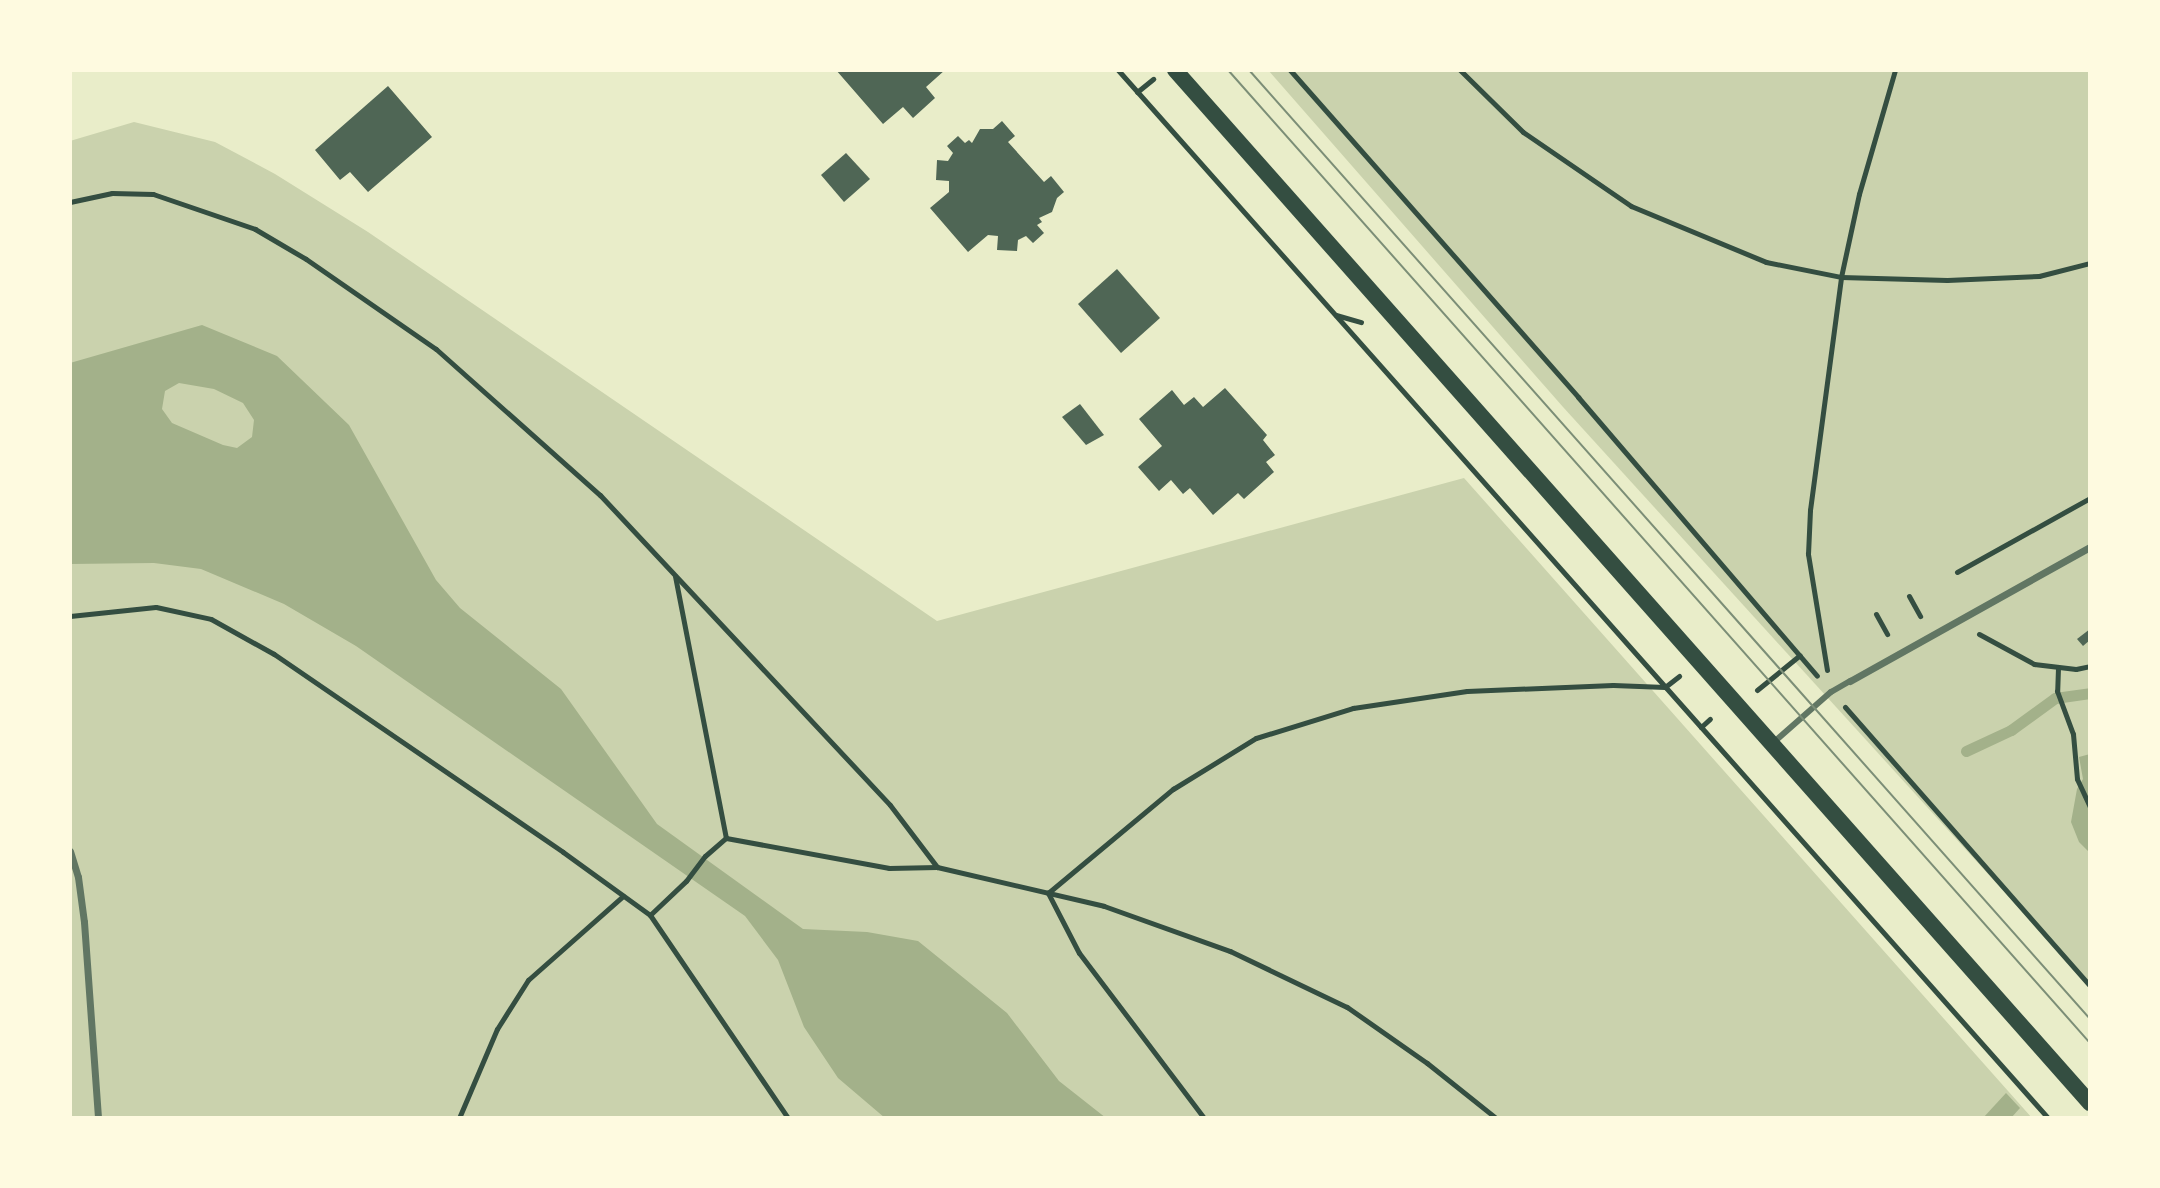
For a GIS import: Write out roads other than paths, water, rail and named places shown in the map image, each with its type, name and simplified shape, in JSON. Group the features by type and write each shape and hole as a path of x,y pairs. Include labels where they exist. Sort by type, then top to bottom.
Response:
{"main road":[{"path":"1175,70 2090,1103"}],"street":[{"path":"1850,681 2090,547"},
{"path":"70,851 78,877 84,922 98,1118"}],"lane":[{"path":"1771,745 1831,692 1850,681"}],"waterway":[{"path":"1966,751 2011,730 2055,698 2090,693"}],"tram line":[{"path":"1228,70 2090,1043"},
{"path":"1249,70 2090,1019"}]}
